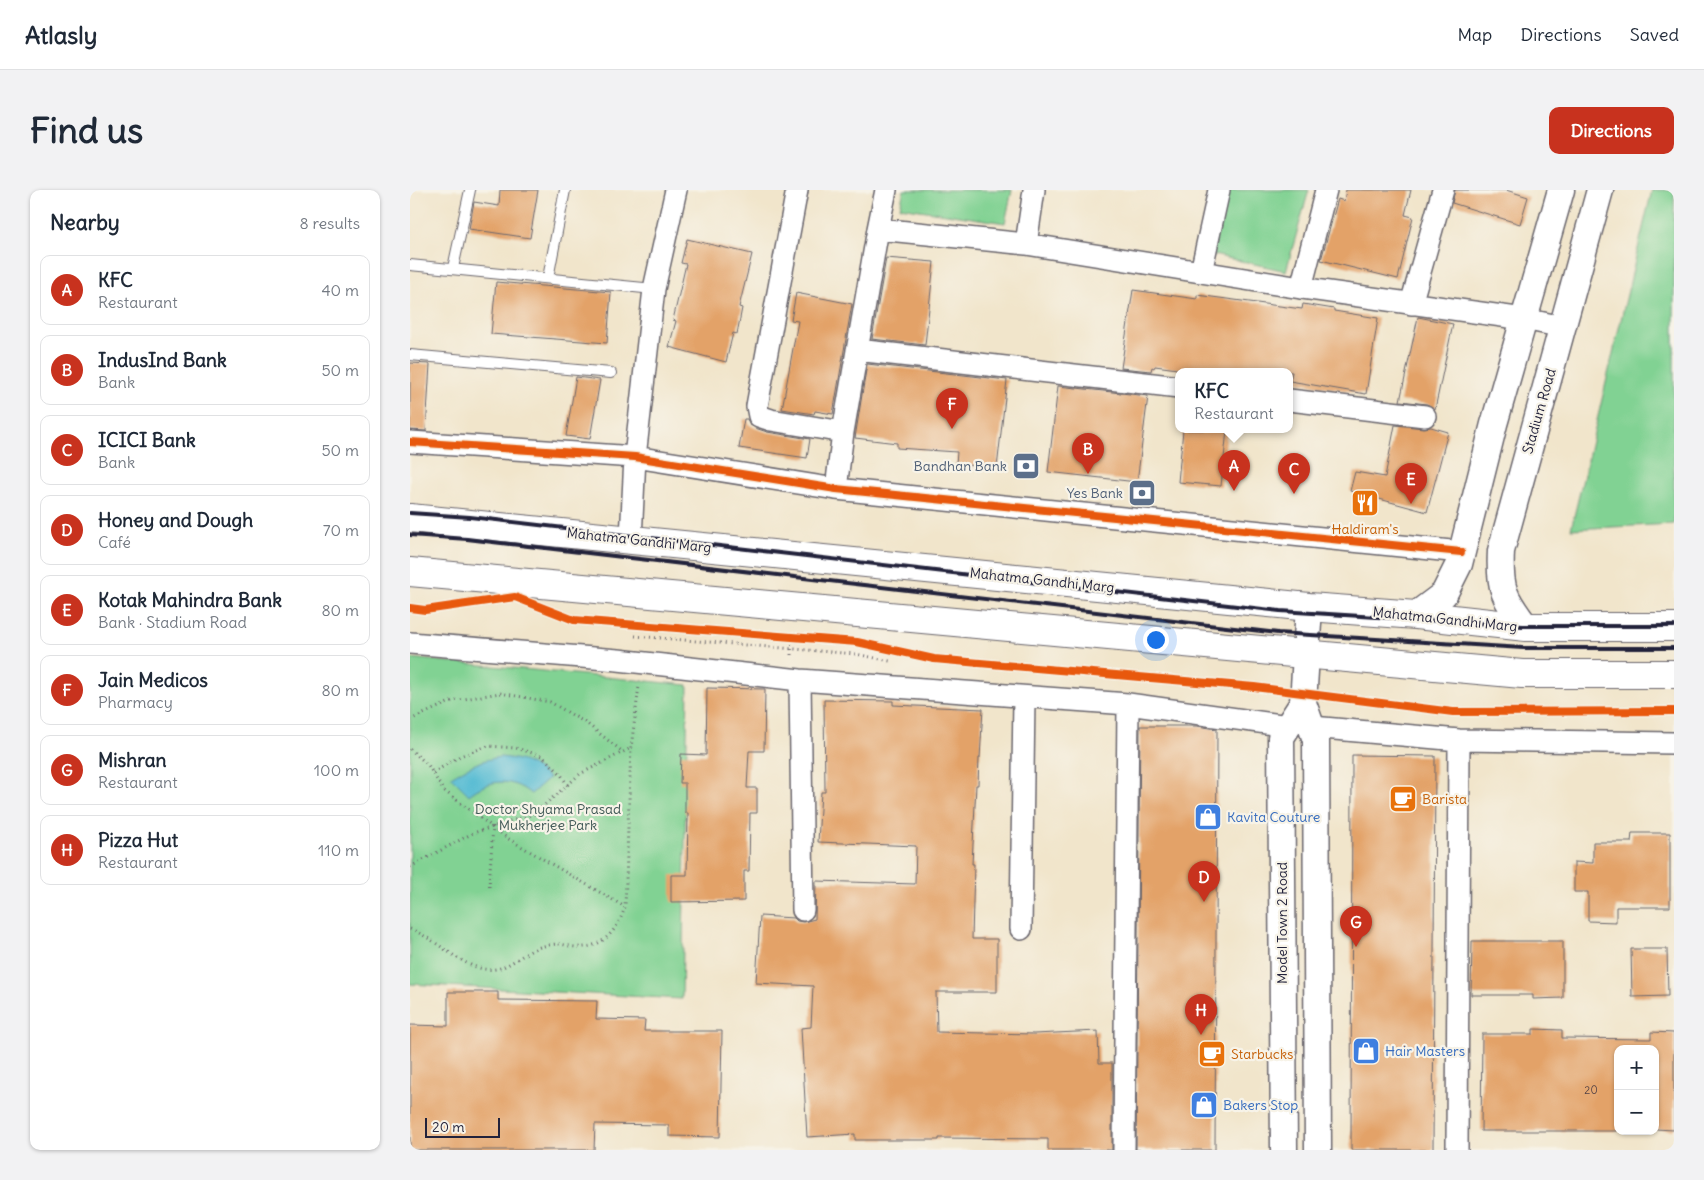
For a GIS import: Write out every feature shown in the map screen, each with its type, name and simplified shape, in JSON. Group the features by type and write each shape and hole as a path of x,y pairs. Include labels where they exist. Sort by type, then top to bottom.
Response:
{"main road":[{"name":"Mahatma Gandhi Marg","path":"410,518 1309,607 1416,615 1526,628 1674,627"},
{"path":"410,572 1522,674 1674,674"}],"street":[{"path":"631,539 635,457 654,289 676,190"},
{"path":"797,190 756,406 759,416 771,420 843,432"},
{"path":"836,489 843,432 886,190"},
{"path":"1026,244 1034,190"},
{"path":"1201,272 1219,190"},
{"path":"1301,288 1326,190"},
{"path":"1411,304 1443,190"},
{"path":"1416,615 1444,594 1460,564 1461,552 1494,424 1561,190"},
{"name":"Stadium Road","path":"1526,628 1508,603 1503,590 1500,572 1500,551 1600,190"},
{"path":"878,229 1026,244 1301,288 1524,319 1563,327"},
{"path":"857,350 1175,388"},
{"path":"1293,400 1425,416"},
{"path":"410,442 635,457 836,489 1461,552"},
{"path":"1309,607 1302,712 1316,740 1318,1150"},
{"path":"410,643 642,663 800,680 1128,704 1302,712 1459,740 1674,743"},
{"path":"800,680 803,910"},
{"path":"1021,929 1024,697"},
{"path":"1124,1150 1128,704"},
{"name":"Model Town 2 Road","path":"1284,1150 1281,737 1302,712"},
{"path":"1458,1150 1459,740"}],"lane":[{"path":"453,268 470,190"},
{"path":"548,278 565,190"},
{"path":"410,265 654,289"},
{"path":"410,355 611,373"}],"path":[{"path":"782,635 802,637"},
{"path":"792,636 792,648"},
{"path":"410,929 430,938 475,967 490,970 506,967 536,948 558,944 578,948 595,945 610,936 622,920 625,907 631,748 642,663"},
{"path":"410,720 452,701 500,694 550,702 586,723 623,752"},
{"path":"433,773 460,756 488,746 516,748 542,756 560,773 568,786"},
{"path":"410,866 473,833 534,814 580,774 631,748"},
{"path":"410,749 428,765 443,790 507,838 625,907"},
{"path":"489,887 493,826"}],"green space":[{"path":"904,190 1012,190 1005,223 900,207"},
{"path":"1213,190 1309,190 1286,271 1200,252"},
{"path":"1652,190 1674,190 1674,524 1571,529"},
{"name":"Doctor Shyama Prasad Mukherjee Park","path":"410,658 688,685 682,999 410,984"}],"water":[{"path":"500,757 527,763 549,778 531,794 515,785 500,782 492,783 469,795 451,777 474,764"}],"building":[{"path":"500,190 538,190 530,238 469,229 474,202 499,206"},
{"path":"1346,190 1411,190 1405,215 1413,217 1398,279 1321,260 1338,199 1344,201"},
{"path":"1455,190 1506,190 1528,197 1520,224 1452,203"},
{"path":"687,239 752,254 739,307 742,308 737,334 733,333 726,362 669,347 676,321 673,320 686,264 681,263"},
{"path":"886,258 934,262 925,345 872,339"},
{"path":"496,282 611,292 607,343 491,334"},
{"path":"1133,290 1197,299 1197,295 1302,309 1303,304 1378,318 1366,394 1293,382 1293,368 1175,369 1155,366 1154,368 1152,367 1151,371 1121,368"},
{"path":"796,293 852,304 833,414 815,411 814,414 782,409 798,321 791,320"},
{"path":"1418,317 1453,324 1435,409 1427,404 1400,401"},
{"path":"410,363 430,364 426,431 410,430"},
{"path":"867,364 1007,380 997,468 956,464 957,452 897,448 897,443 855,438"},
{"path":"576,377 600,380 590,439 566,436"},
{"path":"1058,386 1148,396 1137,482 1048,472"},
{"path":"744,419 747,419 750,425 755,428 767,432 810,439 807,458 739,448"},
{"path":"1395,425 1431,427 1448,432 1427,512 1350,491 1355,472 1385,477"},
{"path":"1183,433 1227,433 1221,486 1178,482"},
{"path":"707,688 765,689 764,751 749,751 747,788 757,788 757,813 750,813 749,871 744,871 744,901 671,902 671,875 687,875 688,813 685,813 685,783 680,783 681,754 706,755"},
{"path":"824,700 893,701 893,705 983,709 978,785 976,785 972,864 974,864 972,939 997,939 997,992 936,992 937,1032 1034,1034 1098,1031 1099,1063 1112,1063 1112,1150 1048,1150 1048,1139 939,1138 939,1140 855,1140 855,1134 807,1137 801,1028 811,1027 813,986 756,983 760,916 794,918 797,921 803,922 815,919 816,881 915,884 916,846 818,842 821,792 825,792"},
{"path":"1140,726 1197,726 1217,729 1215,1150 1136,1150"},
{"path":"1352,755 1435,756 1433,1150 1351,1150"},
{"path":"1632,833 1670,833 1670,907 1616,907 1616,922 1588,921 1588,892 1574,892 1574,862 1593,863 1593,842 1631,842"},
{"path":"1472,941 1563,941 1563,998 1533,999 1533,995 1471,995"},
{"path":"1631,949 1667,949 1668,996 1632,997"},
{"path":"448,992 498,992 498,1000 597,1001 596,1019 645,1020 644,1031 722,1031 720,1137 669,1136 669,1125 595,1124 594,1150 410,1150 410,1025 448,1026"},
{"path":"1533,1029 1562,1030 1562,1038 1651,1039 1651,1032 1674,1033 1674,1130 1659,1129 1659,1045 1614,1045 1614,1131 1481,1131 1482,1034 1533,1034"}],"railway":[{"path":"410,513 470,517 1280,611 1523,626 1674,626"},
{"path":"410,535 467,539 1278,633 1523,648 1674,648"}],"cycle path":[{"path":"410,442 635,457 836,489 1461,552"},
{"path":"410,608 425,610 515,597 574,620 857,642 934,659 1254,687 1453,712 1674,711"}],"place":[{"name":"Jain Medicos","path":"952,429"},
{"name":"Bandhan Bank","path":"1026,466"},
{"name":"IndusInd Bank","path":"1088,474"},
{"name":"KFC","path":"1234,491"},
{"name":"Yes Bank","path":"1142,493"},
{"name":"ICICI Bank","path":"1294,494"},
{"name":"Haldiram's","path":"1365,503"},
{"name":"Kotak Mahindra Bank","path":"1411,504"},
{"name":"Barista","path":"1403,799"},
{"name":"Kavita Couture","path":"1208,817"},
{"name":"Honey and Dough","path":"1204,902"},
{"name":"Mishran","path":"1356,947"},
{"name":"Pizza Hut","path":"1201,1035"},
{"name":"Hair Masters","path":"1366,1051"},
{"name":"Starbucks","path":"1212,1054"},
{"name":"Bakers Stop","path":"1204,1105"}]}
